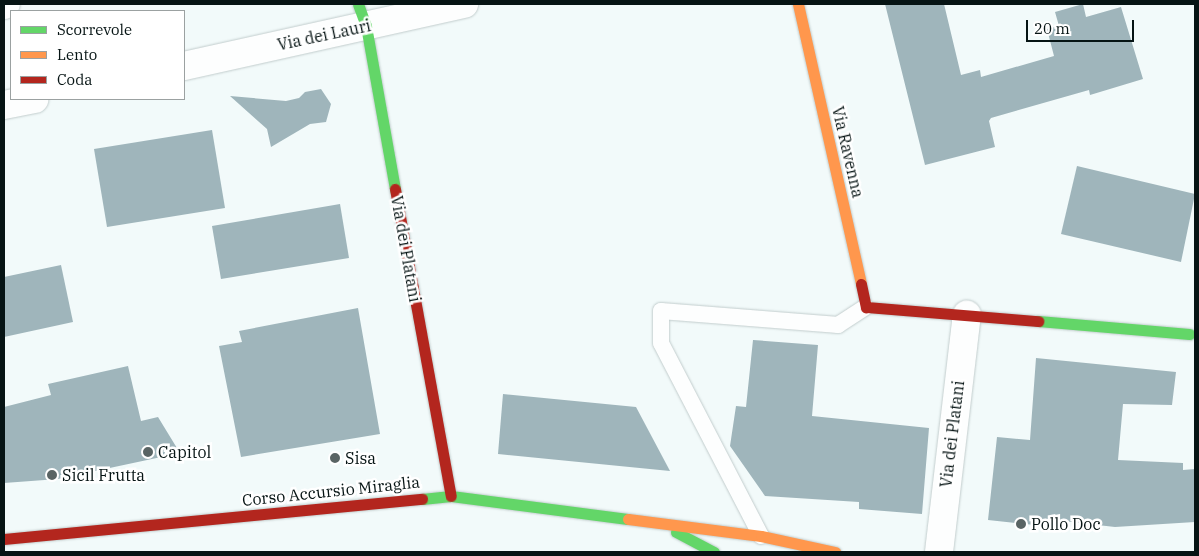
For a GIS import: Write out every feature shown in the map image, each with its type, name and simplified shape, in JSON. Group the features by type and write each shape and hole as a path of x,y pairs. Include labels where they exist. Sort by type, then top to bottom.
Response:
{"street":[{"name":"Via dei Lauri","path":"185,66 362,15 464,4"},
{"name":"Via Ravenna","path":"798,4 866,307"},
{"name":"Via dei Platani","path":"362,15 451,496"},
{"path":"4,105 29,100"},
{"path":"866,307 1189,334"},
{"name":"Via dei Platani","path":"939,552 967,316"},
{"name":"Corso Accursio Miraglia","path":"4,539 451,496 761,536 835,552"},
{"path":"661,524 714,552"}],"lane":[{"path":"761,536 661,343 661,311 838,325 866,307"}],"building":[{"path":"885,4 944,4 961,75 980,70 981,77 1054,56 1047,29 1059,26 1055,12 1083,4 1086,17 1121,7 1143,79 1090,95 1089,90 991,118 989,121 995,147 925,165"},
{"path":"321,89 331,104 326,122 310,124 271,147 267,129 230,96 286,101 299,98 305,92"},
{"path":"212,130 225,208 107,227 94,149"},
{"path":"1077,166 1195,194 1181,262 1061,234"},
{"path":"340,204 349,258 221,279 212,226"},
{"path":"61,265 73,322 4,337 4,277"},
{"path":"358,308 380,434 241,457 219,346 242,342 239,331"},
{"path":"753,340 818,345 812,416 929,428 922,514 859,509 859,502 765,496 730,446 736,406 746,407"},
{"path":"1036,358 1176,372 1172,405 1123,404 1118,460 1183,463 1183,470 1195,469 1195,522 1115,527 1045,519 1044,526 988,520 997,437 1030,440"},
{"path":"128,366 141,421 158,417 180,453 58,479 4,483 4,407 51,395 48,384"},
{"path":"503,394 636,407 670,471 498,454"}],"traffic: fast":[{"path":"358,4 366,26 395,189"},
{"path":"1038,321 1189,334"},
{"path":"422,499 451,496 628,519"},
{"path":"676,532 714,552"}],"traffic: slow":[{"path":"798,4 861,284"},
{"path":"628,519 761,536 835,552"}],"traffic: jam":[{"path":"395,189 451,496"},
{"path":"861,284 866,307 1038,321"},
{"path":"4,539 422,499"}],"place":[{"name":"Capitol","path":"148,452"},
{"name":"Sisa","path":"335,458"},
{"name":"Sicil Frutta","path":"52,475"},
{"name":"Pollo Doc","path":"1021,524"}]}
